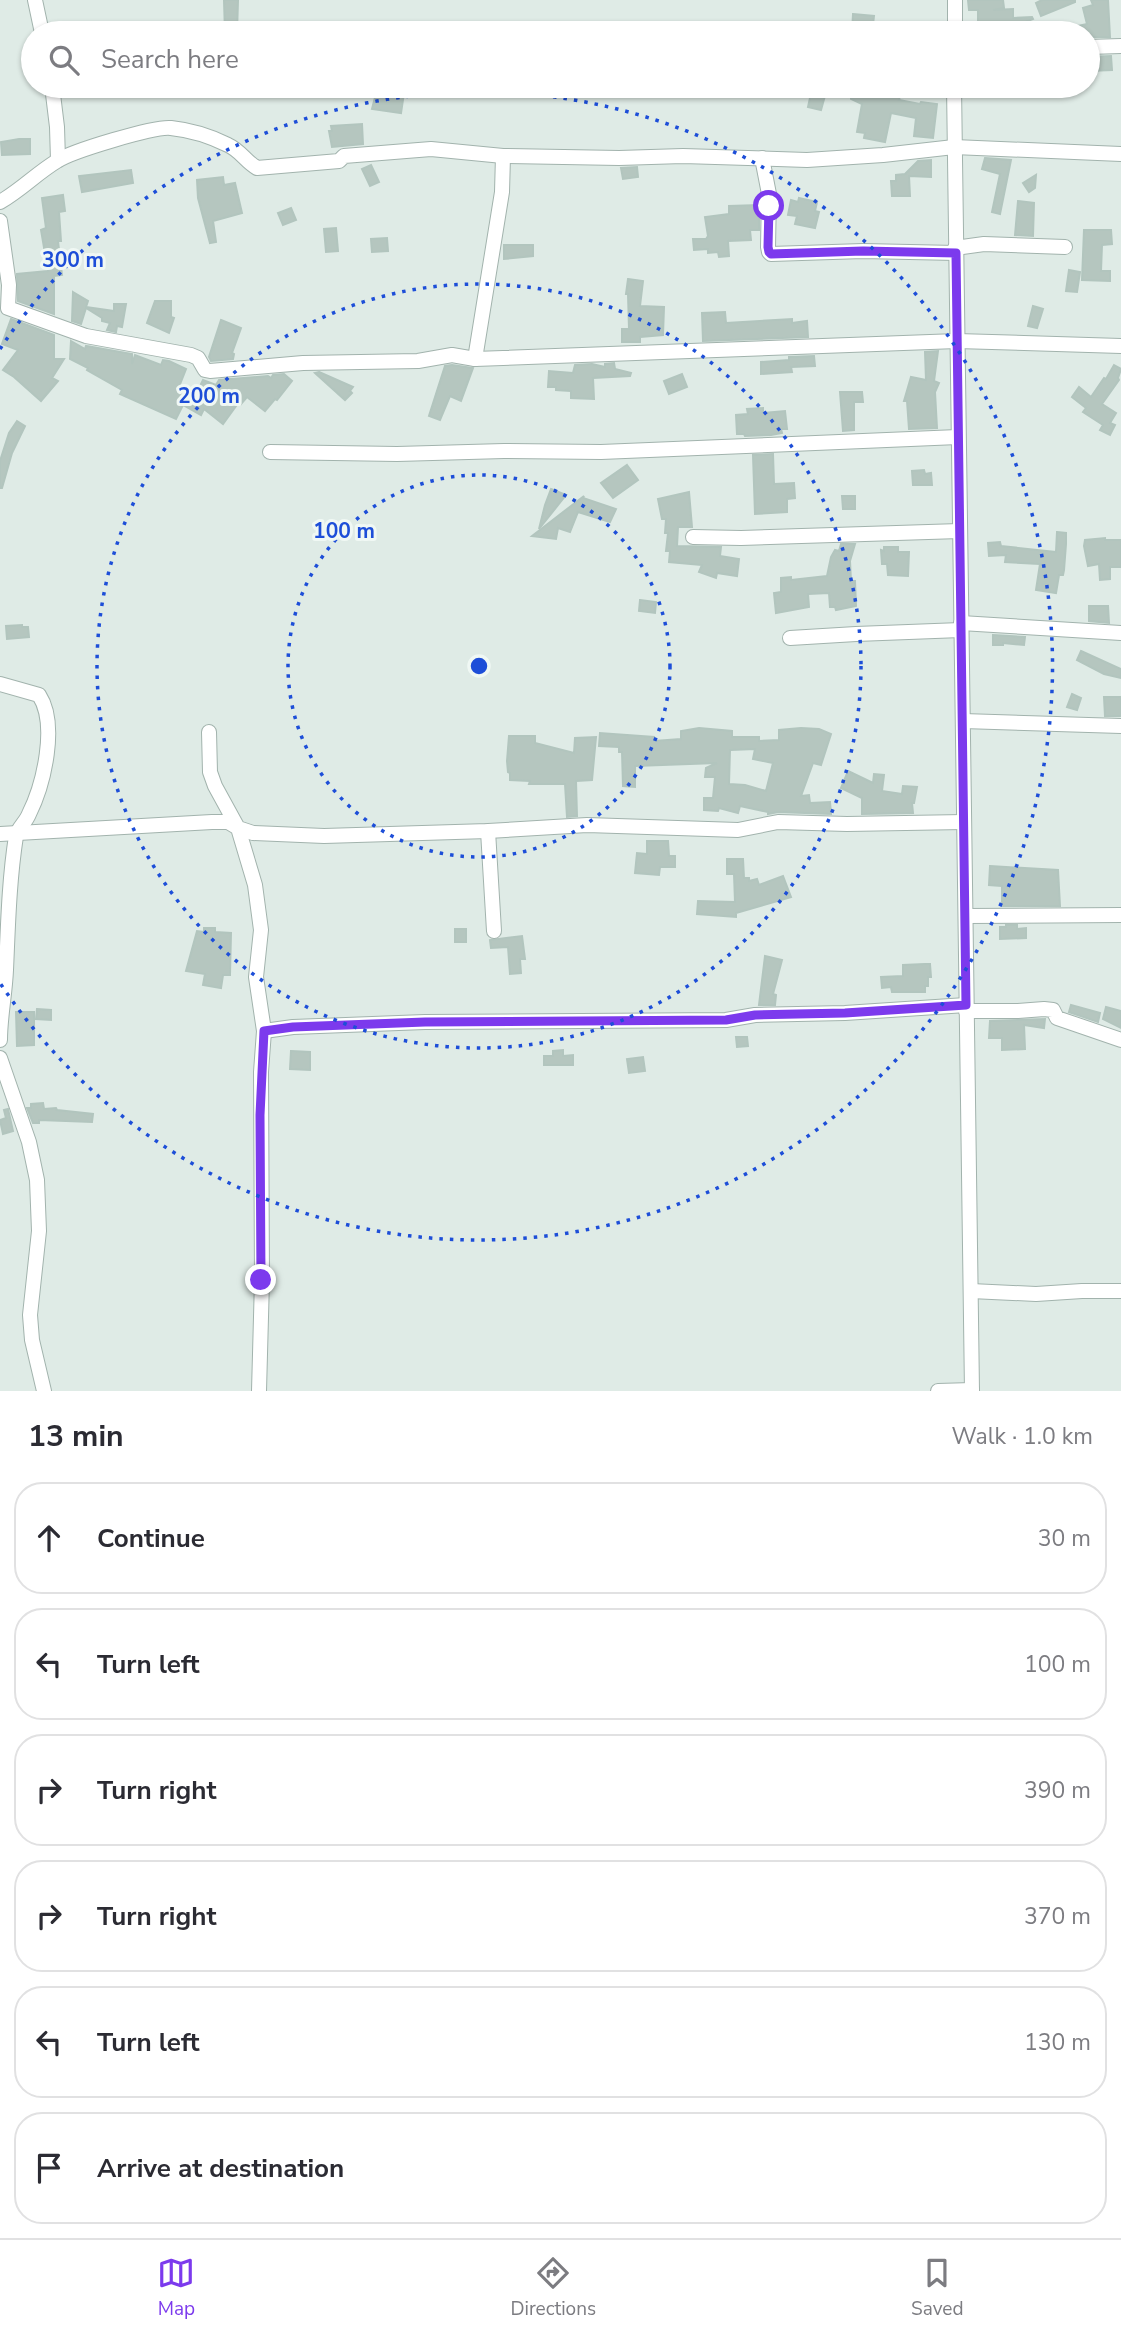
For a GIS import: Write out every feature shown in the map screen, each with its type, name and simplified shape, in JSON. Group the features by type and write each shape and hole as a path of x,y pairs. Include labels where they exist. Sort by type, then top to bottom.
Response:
{"street":[{"path":"35,0 40,21"},
{"path":"955,0 955,21"},
{"path":"1100,47 1121,46"},
{"path":"53,98 58,160"},
{"path":"938,1391 972,1390 954,98"},
{"path":"0,202 58,160 84,149 168,127 230,145 243,154 246,162 257,168 340,161 344,156 431,149 503,156 807,160 954,147 1121,154"},
{"path":"475,359 502,192 503,156"},
{"path":"762,158 769,194 769,252 956,251 984,244 1065,247"},
{"path":"0,221 9,285 8,308 86,337 191,355 198,358 205,370 210,371 303,363 418,361 452,355 475,359 957,341 1121,346"},
{"path":"270,452 601,452 958,437"},
{"path":"693,537 960,531"},
{"path":"790,638 961,627 1121,633"},
{"path":"0,684 39,695 49,722 45,758 37,792 29,816 17,832 7,920 0,1040"},
{"path":"963,721 1121,726"},
{"path":"209,732 210,772 238,828 255,885 261,930 257,977 264,1031 261,1083 262,1266 259,1391"},
{"path":"0,834 212,822 228,822 253,833 324,836 587,825 738,830 778,822 964,822"},
{"path":"488,831 494,931"},
{"path":"966,916 1121,915"},
{"path":"264,1031 293,1027 425,1022 726,1020 755,1015 966,1008 1053,1010 1057,1018 1121,1040"},
{"path":"1,1064 29,1142 37,1180 39,1231 30,1315 32,1340 44,1391"},
{"path":"971,1291 1036,1294 1121,1291"}],"building":[{"path":"224,0 238,0 237,21 225,21"},
{"path":"968,0 1003,0 1004,8 993,10 1013,9 1013,18 1033,19 978,21 978,10 969,10"},
{"path":"1042,0 1075,2 1041,16 1036,3"},
{"path":"1091,0 1108,0 1110,37 1100,37 1100,21 1086,21 1083,8 1093,5"},
{"path":"853,14 874,16 873,21 853,21"},
{"path":"1100,56 1111,56 1112,70 1100,70"},
{"path":"375,98 403,98 401,113 372,109"},
{"path":"810,98 824,98 821,110 808,107"},
{"path":"899,98 920,104 937,104 933,138 914,136 916,118 891,113 885,142 864,138 865,133 857,132 862,104 851,99"},
{"path":"362,124 363,144 332,147 329,131 332,131 331,126"},
{"path":"30,139 30,154 2,155 1,142"},
{"path":"985,158 1011,160 1000,214 992,212 1000,174 982,169"},
{"path":"931,160 931,177 909,176 910,196 892,196 891,181 896,181 896,175 905,174 918,161"},
{"path":"371,165 379,182 370,186 362,169"},
{"path":"637,167 638,177 623,179 621,168"},
{"path":"131,170 133,183 82,192 79,176"},
{"path":"1036,175 1035,188 1029,192 1023,183"},
{"path":"223,177 224,185 235,183 242,213 213,221 216,242 210,243 198,198 197,180"},
{"path":"63,195 65,211 59,212 61,241 58,241 62,275 54,276 54,314 18,301 17,274 48,271 41,230 46,228 42,198"},
{"path":"799,198 817,202 815,211 819,212 815,228 795,224 797,216 788,215 791,200 798,202"},
{"path":"1018,201 1034,203 1033,236 1015,235"},
{"path":"759,205 759,230 750,230 751,240 728,241 729,256 719,257 718,252 708,253 708,249 694,250 693,239 706,239 708,236 705,217 729,214 729,206"},
{"path":"291,208 296,220 283,225 278,213"},
{"path":"336,228 338,251 326,252 324,229"},
{"path":"1084,230 1111,230 1112,244 1102,245 1101,271 1110,271 1110,281 1082,280"},
{"path":"387,238 388,251 372,252 371,239"},
{"path":"504,245 533,245 533,256 504,259"},
{"path":"1069,270 1080,272 1077,292 1066,291"},
{"path":"628,279 643,281 640,306 664,307 663,335 640,337 640,342 622,342 622,329 629,329 626,294"},
{"path":"73,292 88,301 86,307 114,311 114,304 126,304 122,327 117,326 116,332 107,330 110,323 102,321 102,318 86,308 81,324 72,321"},
{"path":"155,301 171,301 171,317 174,318 169,333 147,323"},
{"path":"1033,306 1043,309 1037,328 1028,326"},
{"path":"725,312 726,323 792,319 792,323 807,321 808,337 703,341 702,313"},
{"path":"11,319 54,335 54,359 64,359 52,378 58,381 41,401 3,370 18,350 2,344"},
{"path":"221,320 241,328 232,353 233,359 211,361 209,357"},
{"path":"71,341 85,349 86,346 132,354 132,364 135,355 161,365 163,360 169,361 186,369 177,392 193,400 203,380 216,385 219,380 268,376 271,378 273,375 284,374 292,381 265,411 247,397 241,404 239,402 223,424 204,409 201,415 183,405 176,419 120,394 122,390 70,359"},
{"path":"938,351 934,381 939,383 935,392 937,428 909,429 907,401 904,401 911,377 926,380 925,352"},
{"path":"814,356 815,366 791,367 792,372 761,374 761,362"},
{"path":"614,363 615,369 631,373 630,376 593,378 594,399 571,398 571,391 548,387 549,371 573,373 575,365 592,364 605,367 605,364"},
{"path":"1114,365 1121,369 1119,380 1102,404 1116,413 1110,423 1115,425 1110,435 1100,430 1103,425 1083,412 1086,408 1072,397 1079,387 1091,397"},
{"path":"445,366 473,368 461,401 450,396 440,420 429,416"},
{"path":"319,372 353,387 350,391 352,393 345,400 315,373"},
{"path":"682,374 687,387 669,394 664,381"},
{"path":"840,392 862,392 863,402 854,402 854,430 843,431"},
{"path":"763,408 763,413 785,411 787,429 781,429 782,433 771,435 737,434 736,415 748,414 747,409"},
{"path":"17,421 25,426 0,488 0,461 9,433"},
{"path":"773,454 774,484 794,483 795,498 787,499 787,512 755,514 753,455"},
{"path":"627,465 638,480 613,498 601,483"},
{"path":"924,470 925,474 931,473 932,485 913,485 912,471"},
{"path":"551,489 566,495 539,529 545,505"},
{"path":"689,492 692,527 678,527 677,546 721,547 720,556 739,559 737,576 717,573 716,578 699,572 702,565 669,562 670,551 666,551 666,519 662,519 658,499"},
{"path":"584,496 583,498 616,509 610,522 578,512 570,532 558,528 556,539 532,536"},
{"path":"842,496 855,496 855,509 843,509"},
{"path":"1057,532 1066,533 1066,544 1063,575 1059,575 1056,593 1036,590 1040,564 1005,562 1006,555 989,556 988,543 1000,542 1001,546 1056,552"},
{"path":"1085,540 1121,540 1121,567 1110,567 1110,579 1100,580 1099,564 1088,566 1084,546"},
{"path":"841,544 855,544 850,561 851,581 855,581 856,606 836,610 835,607 830,607 829,593 808,594 809,607 776,613 774,593 781,592 781,578 791,577 791,580 827,576 831,557 835,550 839,551"},
{"path":"884,547 898,547 898,552 909,552 908,576 888,575 887,564 882,564 881,550 884,551"},
{"path":"640,600 656,602 655,613 639,611"},
{"path":"1089,606 1108,606 1109,623 1089,621"},
{"path":"6,626 28,627 29,637 7,639"},
{"path":"993,635 1025,637 1024,645 993,645"},
{"path":"1081,651 1121,669 1121,678 1104,674 1077,660"},
{"path":"1072,694 1081,698 1077,710 1067,707"},
{"path":"1104,697 1121,697 1121,716 1105,716"},
{"path":"699,728 732,731 732,737 759,737 759,741 779,740 779,730 819,729 831,734 821,765 813,763 801,796 809,795 810,803 830,802 831,814 768,814 740,806 738,813 719,808 718,811 704,810 704,798 713,798 715,777 705,777 706,768 717,763 635,766 635,787 623,786 622,752 619,752 619,747 599,746 600,733 654,737 654,741 681,739 681,731","holes":["755,749 753,759 773,763 766,791 729,784 730,750"]},
{"path":"509,736 535,736 535,743 574,753 575,738 596,737 592,780 576,781 577,816 567,817 565,784 529,784 530,781 510,780 507,761"},
{"path":"848,771 873,783 874,774 884,775 882,791 902,794 903,786 917,787 912,803 913,813 862,814 862,798 841,788"},
{"path":"647,841 668,841 669,856 675,856 675,867 660,867 659,875 635,873 637,853 647,854"},
{"path":"727,859 743,859 744,878 749,878 749,881 757,879 759,885 783,876 791,897 736,913 736,917 697,914 698,901 735,902 734,874 727,874"},
{"path":"990,866 1058,870 1060,906 1002,906 1002,886 989,885"},
{"path":"1017,925 1017,929 1026,928 1026,938 1000,939 1000,927"},
{"path":"204,928 231,933 230,975 223,975 221,988 203,985 205,974 186,971 197,931 204,932"},
{"path":"455,929 466,929 466,942 455,942"},
{"path":"522,936 525,959 520,959 521,973 510,974 508,947 491,948 490,940"},
{"path":"765,956 782,960 773,994 776,995 775,1005 759,1005"},
{"path":"930,964 931,977 928,977 925,992 892,992 891,987 882,988 881,977 903,976 903,965"},
{"path":"1071,1005 1100,1013 1098,1022 1069,1012"},
{"path":"1106,1007 1121,1011 1121,1028 1103,1019"},
{"path":"37,1009 51,1010 51,1020 36,1019"},
{"path":"16,1012 34,1012 34,1045 17,1046"},
{"path":"1045,1019 1044,1028 1024,1025 1025,1049 1002,1050 1002,1038 989,1038 990,1021"},
{"path":"736,1037 747,1037 748,1046 737,1047"},
{"path":"563,1050 563,1056 573,1055 573,1065 544,1065 544,1056 553,1056 553,1051"},
{"path":"291,1051 310,1052 310,1070 290,1069"},
{"path":"643,1057 645,1071 629,1073 627,1059"},
{"path":"43,1103 44,1109 56,1108 93,1114 92,1122 39,1120 39,1123 33,1123 27,1108 31,1108 31,1104"},
{"path":"8,1109 13,1131 3,1134 0,1120 6,1118 4,1110"}],"route":[{"path":"261,1280 260,1115 264,1031 293,1027 425,1022 726,1020 755,1015 845,1013 966,1005 956,253 863,251 771,254 767,234 769,206"}]}
